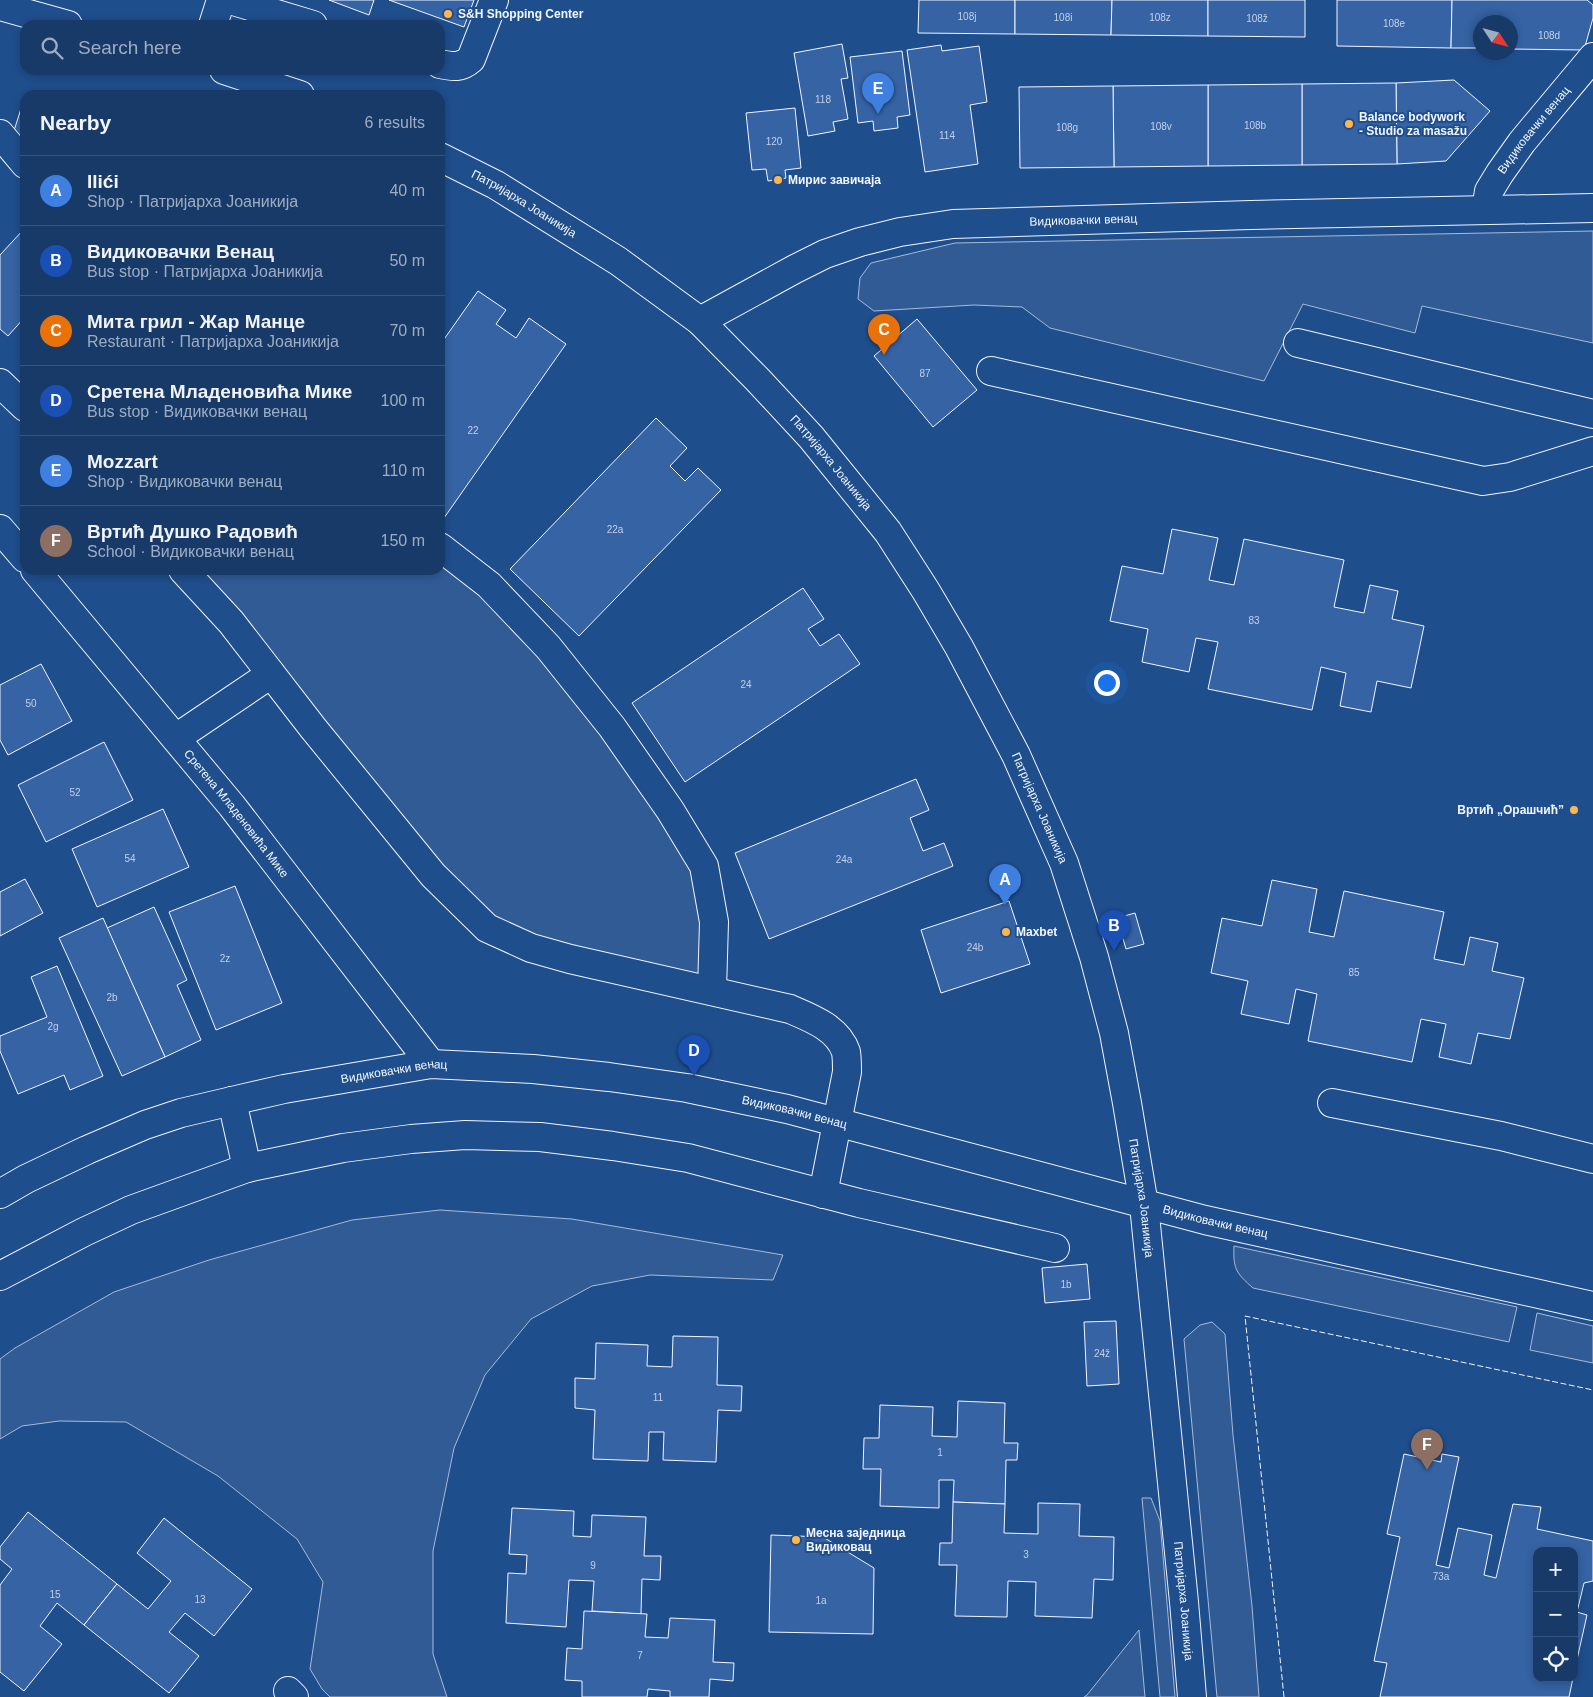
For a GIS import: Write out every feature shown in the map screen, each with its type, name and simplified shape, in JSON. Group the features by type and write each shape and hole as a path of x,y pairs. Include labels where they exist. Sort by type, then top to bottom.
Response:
{"street":[{"path":"214,20 221,0"},
{"path":"230,0 296,20"},
{"path":"445,65 452,67 464,65 471,60 494,0"},
{"path":"0,6 50,20"},
{"name":"Видиковачки венац","path":"1486,210 1490,191 1500,173 1522,142 1593,57"},
{"path":"239,75 285,90"},
{"path":"0,134 20,158"},
{"name":"Патријарха Јоаникија","path":"445,160 496,186 618,260 700,321 758,380 811,437 888,532 959,647 1016,755 1064,863 1094,957 1114,1033 1128,1103 1144,1205 1192,1697"},
{"name":"Видиковачки венац","path":"700,321 795,268 826,254 860,242 900,232 963,224 1241,215 1593,208"},
{"path":"1298,343 1593,414"},
{"path":"992,370 1483,480 1510,476 1593,451"},
{"path":"0,383 20,402"},
{"path":"0,529 20,552"},
{"path":"445,551 489,585 548,646 612,727 670,810 704,866 714,922 712,991"},
{"name":"Сретена Младеновића Мике","path":"39,575 232,806 431,1064"},
{"path":"188,575 231,622 433,875 488,928 531,948 570,959 790,1009 814,1019 829,1029 840,1040 846,1054 847,1072 823,1194"},
{"path":"176,738 271,674"},
{"name":"Видиковачки венац","path":"0,1194 26,1179 145,1125 181,1113 232,1101 284,1089 431,1064 533,1069 618,1078 696,1090 787,1109 1144,1205 1254,1232 1593,1306"},
{"path":"232,1101 247,1168"},
{"path":"1332,1103 1501,1136 1593,1159"},
{"path":"0,1276 131,1210 247,1168 343,1148 410,1139 466,1135 540,1137 688,1158 823,1194 1055,1248"}],"shaded area":[{"path":"1593,231 1593,343 1422,306 1415,333 1303,304 1264,381 1050,328 1022,307 974,305 874,311 858,299 860,278 871,263 955,243"},
{"path":"445,551 489,585 704,866 712,991 487,928 187,575 445,575"},
{"path":"440,1210 572,1219 783,1255 773,1280 650,1275 592,1286 531,1319 485,1375 454,1448 433,1551 433,1654 447,1697 330,1697 322,1689 310,1669 323,1582 297,1539 218,1476 126,1422 59,1421 22,1426 0,1439 0,1359 15,1348 114,1292 209,1260 352,1220"},
{"path":"1234,1246 1517,1307 1509,1342 1253,1288 1237,1270 1234,1260"},
{"path":"1537,1313 1593,1326 1593,1363 1530,1350"},
{"path":"1212,1322 1225,1334 1233,1435 1252,1606 1259,1697 1217,1697 1184,1339 1200,1325"},
{"path":"1142,1498 1151,1498 1160,1521 1175,1697 1160,1697"},
{"path":"1139,1630 1145,1697 1084,1697 1087,1695"}],"building":[{"path":"329,0 374,0 369,15"},
{"name":"S&H Shopping Center","path":"389,0 474,0 464,27"},
{"path":"919,0 1015,0 1015,34 918,33"},
{"path":"1015,0 1112,0 1111,35 1015,34"},
{"path":"1112,0 1208,0 1208,36 1111,35"},
{"path":"1208,0 1305,0 1305,37 1208,36"},
{"path":"1337,0 1452,0 1451,48 1337,46"},
{"path":"1452,0 1587,0 1593,5 1593,18 1584,50 1518,49 1518,15 1473,15 1473,48 1451,48"},
{"path":"842,44 848,78 841,79 848,119 833,122 835,131 808,136 794,53"},
{"path":"941,45 942,51 979,46 987,102 970,105 978,164 925,172 907,50"},
{"path":"902,51 910,115 897,117 898,128 874,131 873,121 858,123 850,57"},
{"path":"1454,80 1490,111 1446,161 1397,164 1396,83"},
{"name":"Balance bodywork - Studio za masažu","path":"1396,83 1397,164 1302,165 1302,84"},
{"path":"1302,84 1302,165 1208,166 1208,85"},
{"path":"1208,85 1208,166 1114,167 1113,86"},
{"path":"1113,86 1114,167 1020,168 1019,87"},
{"path":"795,108 801,168 785,170 786,178 768,181 766,169 752,170 746,113"},
{"path":"20,112 20,139 12,137"},
{"path":"20,233 20,323 8,336 0,329 0,255"},
{"path":"478,291 506,310 496,324 516,338 529,318 566,344 445,517 445,338"},
{"path":"917,319 977,390 933,427 874,356"},
{"path":"656,418 687,448 670,466 685,481 698,468 721,490 579,636 510,569"},
{"path":"1172,529 1218,538 1209,580 1234,585 1244,539 1344,560 1334,607 1364,613 1370,585 1398,591 1392,619 1424,626 1411,688 1377,681 1371,712 1340,706 1346,673 1321,667 1312,710 1208,689 1218,642 1196,638 1189,672 1142,662 1148,629 1110,621 1122,566 1163,574"},
{"path":"803,588 824,619 808,629 820,646 839,634 860,664 685,782 632,703"},
{"path":"41,664 72,721 8,755 0,740 0,685"},
{"path":"104,742 133,800 46,842 18,785"},
{"path":"916,779 929,810 910,818 923,851 944,843 953,866 769,939 735,853"},
{"path":"163,809 189,867 97,907 72,849"},
{"path":"25,879 43,913 0,936 0,892"},
{"path":"1272,880 1317,889 1309,932 1334,937 1344,891 1444,912 1434,959 1464,965 1470,937 1498,943 1492,971 1524,978 1510,1039 1478,1033 1471,1064 1439,1057 1446,1024 1421,1019 1412,1062 1308,1041 1317,994 1296,989 1289,1024 1241,1014 1248,981 1211,973 1222,918 1262,926"},
{"path":"235,886 282,1003 216,1030 169,912"},
{"path":"1009,901 1030,964 941,993 921,930"},
{"path":"154,907 187,980 177,985 201,1040 165,1057 107,928"},
{"path":"1135,913 1144,944 1126,949 1117,918"},
{"path":"103,918 165,1057 122,1076 59,938"},
{"path":"57,966 103,1076 70,1090 64,1075 18,1094 0,1051 0,1036 47,1017 31,977"},
{"path":"1087,1264 1090,1299 1045,1303 1042,1268"},
{"path":"1116,1321 1119,1384 1087,1386 1084,1322"},
{"path":"673,1336 718,1337 717,1385 742,1386 741,1411 718,1410 716,1462 663,1460 664,1432 649,1432 648,1461 593,1459 595,1410 575,1408 575,1378 595,1379 596,1343 648,1345 647,1366 672,1367"},
{"path":"958,1401 1005,1403 1004,1443 1018,1443 1017,1460 1006,1460 1005,1504 953,1502 954,1480 939,1480 939,1508 880,1506 881,1469 863,1469 864,1438 879,1438 880,1405 933,1407 932,1436 957,1437"},
{"path":"1404,1454 1441,1462 1442,1454 1459,1457 1436,1565 1449,1568 1458,1528 1492,1535 1484,1575 1496,1578 1513,1504 1541,1507 1537,1529 1593,1541 1593,1581 1584,1583 1578,1608 1578,1547 1533,1547 1533,1682 1572,1682 1569,1697 1380,1697 1387,1663 1374,1661 1400,1537 1387,1534"},
{"path":"953,1502 1005,1504 1004,1533 1038,1534 1038,1503 1080,1504 1079,1536 1114,1537 1113,1580 1094,1579 1092,1618 1035,1616 1036,1582 1008,1581 1007,1617 955,1616 957,1565 939,1565 940,1543 952,1543"},
{"path":"512,1508 574,1511 573,1536 591,1537 592,1515 646,1517 644,1556 661,1556 660,1580 642,1579 641,1614 592,1611 594,1581 569,1580 566,1627 506,1623 508,1573 526,1574 527,1555 509,1554"},
{"path":"28,1512 117,1584 84,1625 57,1603 40,1626 62,1644 24,1691 0,1672 0,1585 12,1569 0,1559 0,1547"},
{"path":"164,1518 252,1589 214,1636 185,1613 169,1632 199,1656 169,1693 84,1625 117,1584 148,1609 171,1581 137,1553"},
{"path":"771,1535 823,1537 874,1568 873,1634 769,1632"},
{"path":"584,1611 647,1614 645,1637 668,1638 670,1618 715,1620 713,1662 734,1663 733,1681 710,1679 709,1697 670,1697 670,1691 648,1689 647,1697 582,1697 582,1681 565,1680 567,1648 582,1649"},
{"path":"1578,1612 1587,1615 1578,1655"}],"fence":[{"path":"1284,1697 1245,1316 1593,1390"}],"place":[{"name":"S&H Shopping Center","path":"448,14"},
{"name":"Mozzart","path":"878,114"},
{"name":"Balance bodywork - Studio za masažu","path":"1349,124"},
{"name":"Мирис завичаја","path":"778,180"},
{"name":"Мита грил - Жар Манце","path":"884,355"},
{"name":"Вртић „Орашчић”","path":"1574,810"},
{"name":"Ilići","path":"1005,905"},
{"name":"Maxbet","path":"1006,932"},
{"name":"Видиковачки Венац","path":"1114,951"},
{"name":"Сретена Младеновића Мике","path":"694,1076"},
{"name":"Вртић Душко Радовић","path":"1427,1470"},
{"name":"Месна заједница Видиковац","path":"796,1540"}]}
